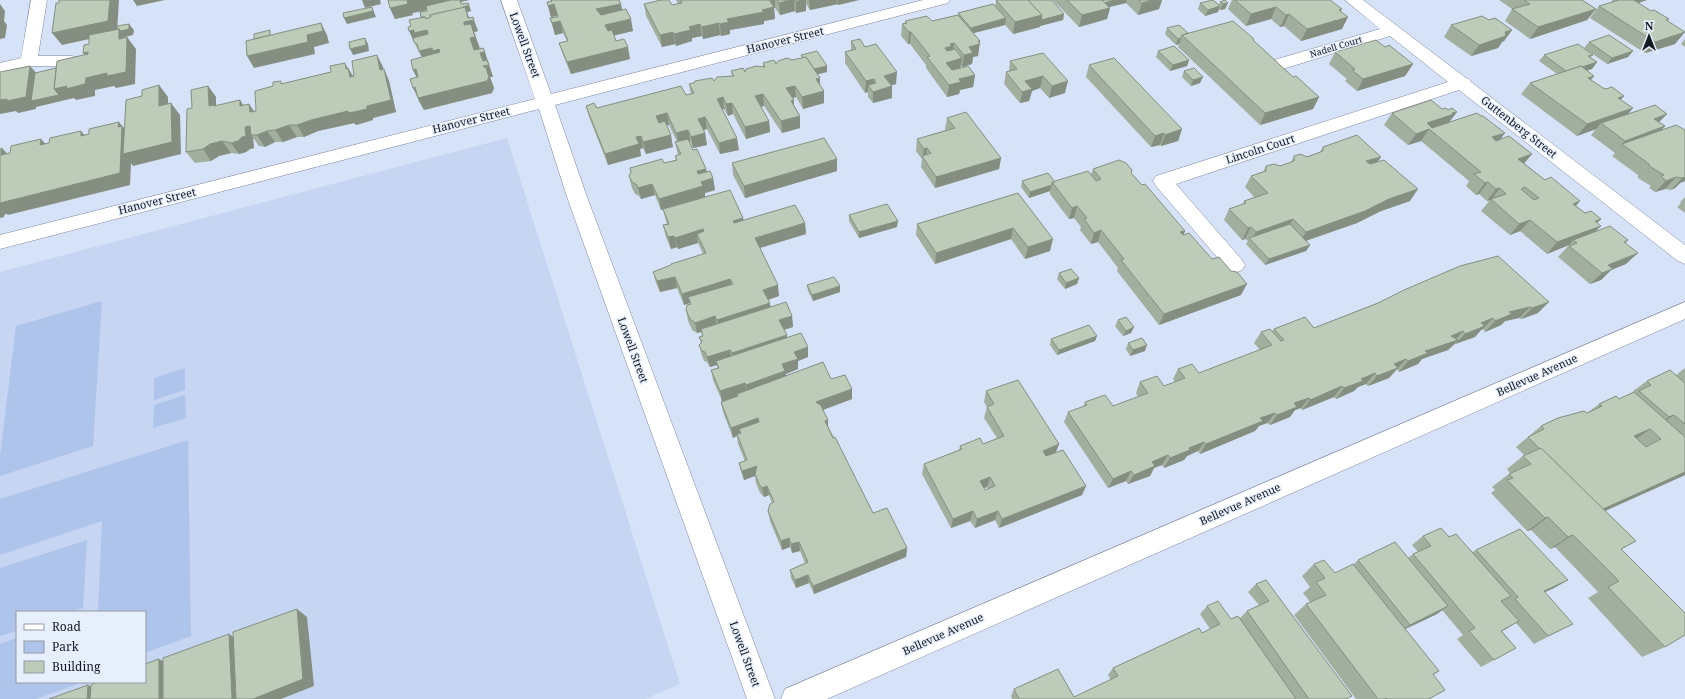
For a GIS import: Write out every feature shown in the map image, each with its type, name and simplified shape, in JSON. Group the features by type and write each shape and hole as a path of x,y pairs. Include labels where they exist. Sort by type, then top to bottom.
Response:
{"street":[{"path":"29,61 39,0"},
{"name":"Lowell Street","path":"509,0 580,204 761,699"},
{"name":"Hanover Street","path":"0,242 942,0"},
{"name":"Guttenberg Street","path":"1354,0 1685,256"},
{"name":"Nadell Court","path":"1280,64 1393,30"},
{"path":"0,68 29,61 71,61"},
{"name":"Lincoln Court","path":"1235,265 1163,181 1462,83"},
{"name":"Bellevue Avenue","path":"795,699 1685,310"}],"shaded area":[{"path":"507,138 680,684 645,699 0,699 0,272"}],"green space":[{"path":"102,301 93,446 0,476 0,456 16,326"},
{"path":"185,368 185,390 154,400 154,378"},
{"path":"185,395 186,418 153,428 154,405"},
{"path":"188,440 191,636 146,653 146,611 98,611 102,521 0,555 0,499"},
{"path":"87,540 83,608 73,611 16,611 16,631 0,636 0,568"},
{"path":"16,638 16,683 77,684 36,699 0,699 0,644"}],"building":[{"path":"59,0 110,0 108,21 52,33 56,3 59,3"},
{"path":"388,0 413,0 407,1 408,4 390,8"},
{"path":"451,0 460,0 461,4 468,3 469,5 463,8 430,15 431,17 426,19 425,17 421,17 420,12 427,11 426,6"},
{"path":"551,0 619,0 621,4 596,9 601,15 626,9 631,19 605,25 608,31 612,30 616,41 624,39 628,47 567,62 559,43 568,41 560,21 552,23 550,18 558,17 554,4 548,6 547,2 552,1"},
{"path":"661,0 669,0 672,5 682,3 681,0 769,0 774,7 762,10 764,12 727,19 729,22 702,27 700,24 689,27 691,30 674,34 673,32 660,35 644,4"},
{"path":"777,0 791,0 779,3"},
{"path":"996,0 1028,0 1042,15 1015,22"},
{"path":"1028,0 1052,0 1064,14 1041,20 1042,15"},
{"path":"1067,0 1102,0 1110,8 1082,15"},
{"path":"1102,0 1115,0 1105,3"},
{"path":"1139,0 1153,0 1142,3"},
{"path":"1213,0 1220,6 1208,10 1200,3"},
{"path":"1225,0 1228,3 1223,4 1220,2"},
{"path":"1235,0 1330,0 1342,9 1339,10 1348,17 1307,29 1289,14 1286,15 1276,7 1251,14"},
{"path":"1524,0 1582,0 1596,9 1538,27 1512,9 1530,4"},
{"path":"1619,0 1634,0 1651,11 1654,10 1669,19 1666,20 1685,32 1655,42 1599,6"},
{"path":"993,4 1006,18 971,28 958,13"},
{"path":"372,7 373,11 344,18 343,13"},
{"path":"465,7 468,18 473,17 474,20 464,22 464,25 471,24 475,37 470,38 474,50 483,48 485,52 480,53 483,61 487,60 489,65 483,66 486,68 489,77 487,81 418,98 415,87 413,88 410,79 418,77 416,69 413,70 411,60 440,52 439,49 433,51 432,48 419,51 413,38 428,34 427,30 414,33 414,30 409,31 408,27 411,26 409,20 425,17 426,19 431,17 430,15"},
{"path":"958,15 980,41 978,41 980,44 969,47 973,53 964,55 954,43 950,44 952,46 945,48 947,51 955,49 962,58 946,63 952,70 968,66 975,75 959,79 961,82 949,85 927,57 930,56 911,32 909,32 902,24 907,23 905,21 927,16 932,21"},
{"path":"1482,16 1489,20 1495,18 1512,30 1505,32 1506,36 1479,45 1451,25"},
{"path":"1233,21 1293,77 1296,76 1319,97 1265,113 1182,35"},
{"path":"321,23 323,31 307,35 308,42 247,56 246,41"},
{"path":"129,24 129,29 121,31 117,29 117,26"},
{"path":"1179,25 1188,33 1182,35 1181,38 1178,39 1167,28"},
{"path":"119,29 119,39 127,37 126,72 107,76 107,73 86,78 85,84 66,89 67,86 54,89 57,61 88,54 88,52 83,53 84,45 89,44 89,35"},
{"path":"270,30 270,35 254,39 254,34"},
{"path":"1609,35 1633,51 1612,58 1589,42"},
{"path":"365,38 366,45 350,49 349,42"},
{"path":"860,39 865,47 876,44 897,72 884,76 892,86 873,92 868,85 876,83 874,79 866,81 845,52 856,49 851,41"},
{"path":"1376,40 1385,47 1389,45 1413,64 1363,79 1352,70 1355,69 1335,52"},
{"path":"1578,44 1593,55 1588,56 1597,62 1566,71 1544,55"},
{"path":"1174,46 1189,60 1173,65 1158,51"},
{"path":"817,51 827,66 814,69 806,57 803,58 801,55"},
{"path":"1043,53 1068,81 1052,86 1043,76 1025,81 1032,89 1022,92 1006,72 1017,69 1010,61"},
{"path":"377,55 380,70 384,69 391,100 367,106 367,109 349,113 348,111 297,125 289,125 257,135 251,135 250,126 245,127 246,136 242,137 238,141 231,143 222,141 210,144 203,149 186,152 187,109 192,108 191,90 208,86 209,106 240,100 240,106 249,104 250,112 256,111 255,91 273,86 273,82 281,81 281,84 331,72 330,66 345,63 350,77 354,76 352,61"},
{"path":"806,57 820,78 816,79 824,91 802,97 795,86 786,88 794,100 791,101 800,116 781,121 763,94 755,96 769,121 745,127 732,103 726,104 723,97 717,99 737,138 719,143 705,117 698,119 705,133 691,137 688,130 676,133 667,113 656,116 659,123 665,121 671,135 643,142 641,136 636,137 639,144 605,154 586,106 594,103 597,108 681,86 686,95 694,93 689,84 694,83 695,81 712,78 714,81 717,77 734,76 731,71 743,68 745,72 746,69 756,66 765,67 763,63 774,60 776,64 778,61 787,58 792,60"},
{"path":"1114,58 1182,129 1165,135 1164,133 1155,136 1089,65"},
{"path":"30,66 26,97 7,101 7,99 0,100 0,72"},
{"path":"1581,66 1594,76 1588,78 1603,88 1606,89 1612,87 1624,96 1618,98 1633,108 1587,124 1530,83"},
{"path":"56,68 54,89 59,95 31,101 35,73"},
{"path":"1194,68 1203,77 1193,80 1184,71"},
{"path":"159,85 159,106 171,103 172,142 123,154 126,100 142,96 142,90"},
{"path":"1431,100 1442,109 1446,108 1448,110 1452,108 1457,112 1427,123 1432,128 1477,113 1483,116 1505,133 1492,137 1496,141 1509,136 1532,154 1518,159 1545,180 1551,177 1580,201 1573,204 1585,213 1591,211 1601,219 1595,221 1601,226 1557,242 1530,220 1519,224 1491,199 1506,194 1500,188 1496,189 1488,182 1485,183 1474,174 1481,172 1429,129 1416,134 1392,113","holes":["1525,187 1539,198 1534,200 1521,189"]},
{"path":"1655,105 1667,114 1654,119 1665,126 1625,141 1601,123"},
{"path":"966,112 1001,158 936,177 922,156 931,153 927,148 924,149 917,139 955,128 947,118"},
{"path":"119,122 118,127 122,126 120,173 0,203 0,149 2,148 1,155 10,153 11,146 41,139 40,145 49,143 50,138 81,131 81,136 89,134 89,129"},
{"path":"1676,125 1685,130 1685,177 1676,177 1666,181 1661,176 1664,175 1649,166 1649,164 1622,144"},
{"path":"1357,135 1381,157 1366,161 1370,164 1384,160 1418,189 1389,199 1365,211 1306,232 1293,219 1256,232 1251,227 1248,228 1229,209 1246,203 1244,201 1268,193 1251,176 1266,171 1266,166 1274,164 1280,166 1294,161 1294,156 1301,154 1307,157 1323,151 1323,147"},
{"path":"824,138 837,159 744,186 732,163"},
{"path":"688,139 693,150 697,149 706,169 697,171 698,174 710,171 713,178 701,182 703,186 659,199 652,184 638,188 637,185 632,182 629,176 631,172 630,168 662,159 664,163 677,160 675,156 681,154 675,142"},
{"path":"1119,160 1126,163 1132,170 1131,173 1142,185 1145,184 1185,231 1180,232 1183,235 1189,233 1212,259 1219,257 1231,271 1237,272 1247,284 1164,314 1121,260 1124,259 1101,230 1094,233 1084,219 1087,218 1077,206 1072,208 1052,182 1088,171 1096,181 1101,179 1093,169"},
{"path":"1048,173 1055,182 1052,182 1052,185 1030,192 1022,181"},
{"path":"730,190 743,218 733,221 734,223 795,205 805,223 755,238 778,285 763,290 770,303 717,320 715,316 695,323 690,319 686,310 687,305 691,304 688,297 733,284 730,279 682,294 675,277 657,281 653,272 671,264 706,253 697,234 704,231 703,229 675,238 674,236 668,237 663,225 669,224 663,209"},
{"path":"1018,193 1053,239 1028,247 1013,228 936,253 917,224"},
{"path":"887,204 898,221 859,232 849,215"},
{"path":"1290,224 1310,245 1269,259 1249,238"},
{"path":"1610,226 1628,240 1624,242 1638,253 1608,265 1613,269 1602,273 1569,246 1577,243 1573,240"},
{"path":"1498,256 1549,302 1532,308 1530,307 1509,312 1512,314 1495,321 1493,318 1481,323 1485,326 1465,334 1463,331 1451,336 1458,340 1425,351 1428,353 1408,361 1406,359 1394,364 1398,368 1377,376 1375,373 1361,379 1363,381 1344,388 1342,386 1310,400 1309,398 1294,403 1297,407 1277,415 1275,413 1260,418 1263,421 1206,444 1204,442 1189,448 1190,450 1170,458 1168,455 1152,462 1155,466 1134,475 1131,471 1113,479 1068,412 1087,405 1085,402 1105,395 1113,406 1148,393 1140,382 1157,376 1164,386 1185,378 1178,369 1192,364 1199,373 1272,345 1261,332 1270,329 1281,341 1284,340 1274,329 1305,317 1314,328 1378,303 1460,266"},
{"path":"1071,269 1079,278 1066,283 1059,273"},
{"path":"834,277 840,286 812,295 807,285"},
{"path":"786,302 792,316 779,320 787,335 732,353 730,350 707,357 705,352 702,351 699,345 702,342 699,337 703,336 701,329"},
{"path":"1126,317 1134,327 1126,331 1118,320"},
{"path":"1089,325 1097,336 1059,350 1051,339"},
{"path":"801,333 808,347 794,352 798,359 782,364 785,371 746,385 745,383 720,391 711,370 719,368 716,361"},
{"path":"1142,338 1147,345 1133,350 1128,343"},
{"path":"823,362 831,379 845,375 852,389 816,402 820,404 828,420 825,421 833,438 835,437 873,513 887,508 907,548 813,586 808,575 795,580 790,570 808,562 799,542 791,544 789,538 781,541 768,511 770,504 774,502 767,486 762,488 759,484 755,474 757,466 742,471 739,463 747,460 737,434 741,433 739,429 759,422 758,418 731,428 721,402 738,396 737,394"},
{"path":"1670,370 1685,383 1685,424 1674,415 1669,417 1639,391 1651,385 1647,381"},
{"path":"1018,380 1059,444 1043,451 1046,456 1063,450 1086,486 1002,519 998,511 977,519 973,511 953,519 924,464 962,449 960,446 980,438 983,444 1004,436 987,407 994,404 986,391","holes":["990,477 995,486 985,490 980,481"]},
{"path":"1634,392 1685,437 1685,472 1603,509 1528,437 1544,429 1541,426 1558,418 1584,411 1587,413 1602,406 1599,404 1616,396 1619,399","holes":["1650,429 1661,439 1646,447 1634,436"]},
{"path":"1541,448 1636,541 1621,549 1685,613 1685,635 1665,647 1608,587 1619,581 1573,535 1568,537 1548,517 1545,518 1507,480 1513,478 1509,474 1531,464 1523,456"},
{"path":"1441,528 1449,537 1456,534 1511,596 1501,601 1519,621 1501,631 1516,648 1494,660 1469,631 1475,628 1413,554 1431,546 1423,536"},
{"path":"1520,529 1568,580 1544,591 1573,624 1548,636 1515,599 1518,597 1476,550"},
{"path":"1395,542 1448,606 1410,625 1358,560"},
{"path":"1324,560 1335,573 1353,564 1439,671 1433,674 1445,690 1429,699 1378,699 1306,604 1326,595 1316,582 1325,578 1314,564"},
{"path":"1266,580 1352,696 1346,699 1309,699 1247,611 1269,601 1256,584"},
{"path":"1218,601 1231,619 1238,616 1296,699 1019,699 1014,689 1058,669 1074,697 1118,676 1113,668 1199,628 1202,633 1220,624 1207,606"},
{"path":"297,609 303,679 253,699 236,699 233,632"},
{"path":"229,634 232,699 163,699 163,658"},
{"path":"159,659 159,699 90,699 91,685 95,683 146,683 146,664"},
{"path":"88,685 87,699 49,699"}]}
